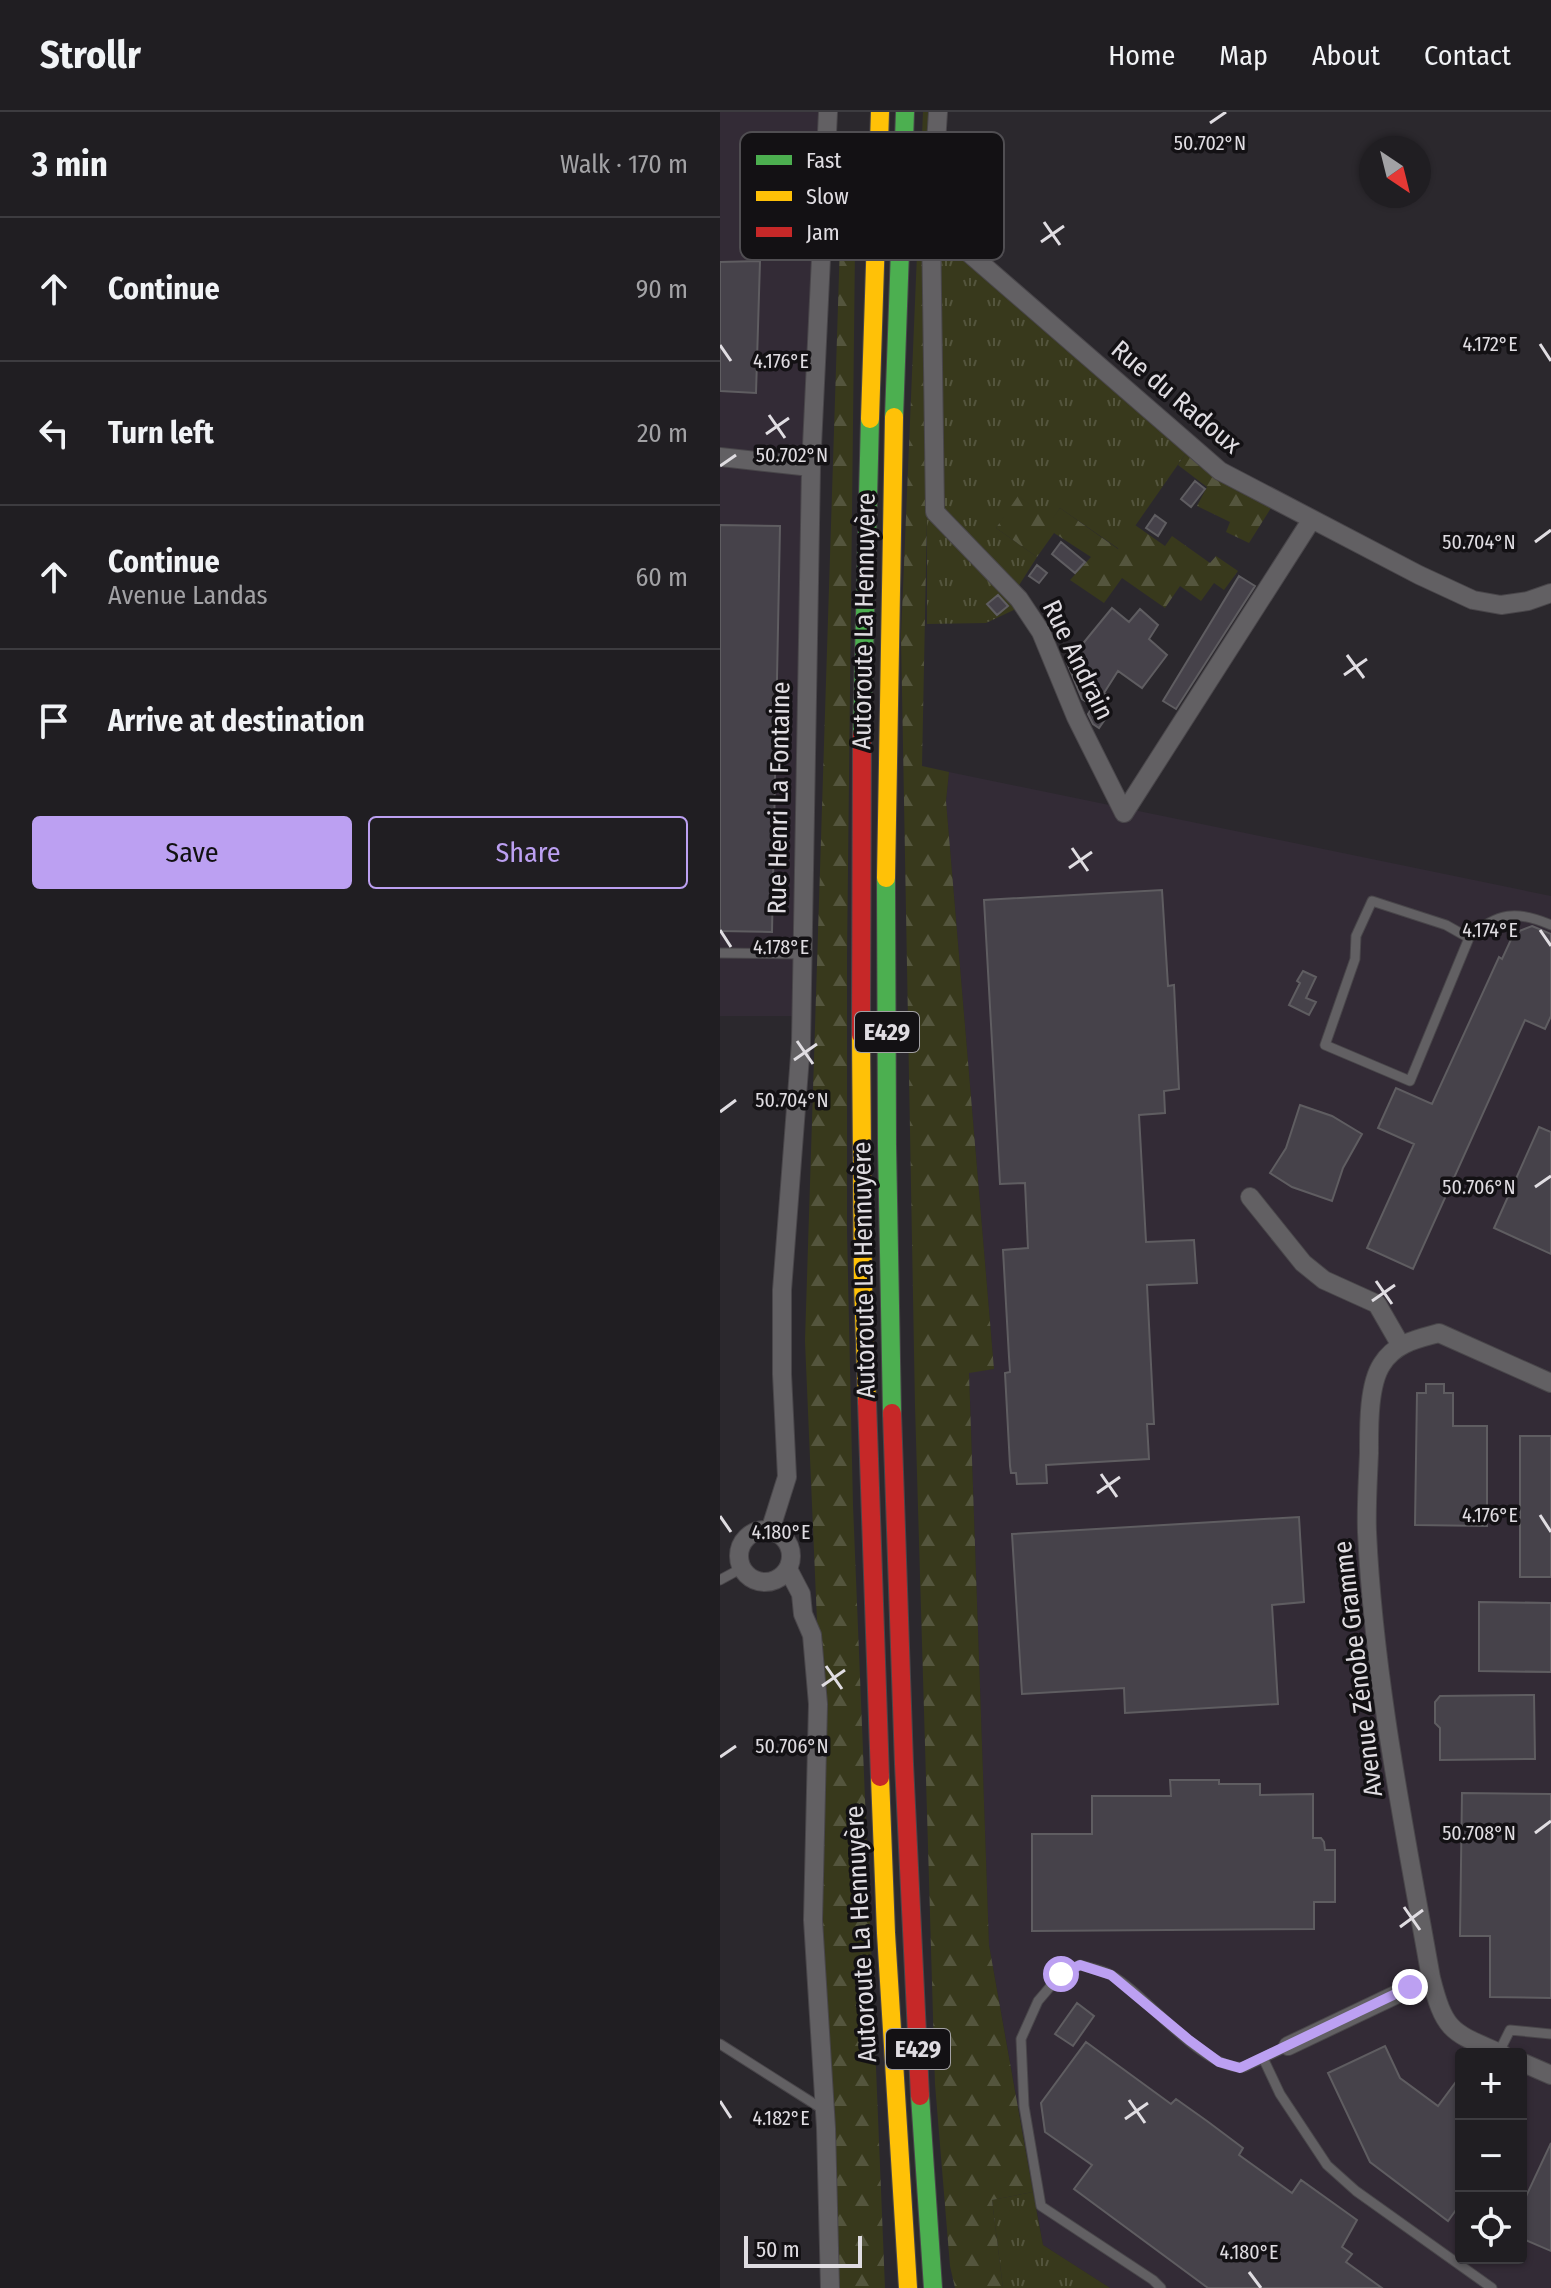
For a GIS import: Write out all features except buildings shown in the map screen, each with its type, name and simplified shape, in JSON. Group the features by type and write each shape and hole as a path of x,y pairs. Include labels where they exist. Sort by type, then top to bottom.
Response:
{"highway":[{"name":"Autoroute La Hennuyère","path":"879,132 880,112"},
{"name":"Autoroute La Hennuyère","path":"904,132 905,112"},
{"name":"Autoroute La Hennuyère","path":"875,260 860,877 863,1268 886,1933 899,2171"},
{"name":"Autoroute La Hennuyère","path":"900,260 889,648 888,1267 898,1620 925,2186 933,2288"},
{"path":"923,2146 937,2194 945,2288"},
{"path":"898,2288 899,2171"},
{"name":"E429","path":"899,2171 908,2288"}],"street":[{"name":"Rue Henri La Fontaine","path":"827,132 828,112"},
{"name":"Rue Andrain","path":"937,132 938,112"},
{"name":"Rue Henri La Fontaine","path":"770,1531 787,1477 782,1290 801,1043 811,467 821,260"},
{"name":"Rue Andrain","path":"932,260 935,512 1019,599 1041,632 1076,717 1124,813 1312,519"},
{"name":"Rue du Radoux","path":"977,260 1220,471 1473,600 1501,605 1528,601 1551,593"},
{"path":"720,457 811,467"},
{"path":"1250,1197 1303,1263 1324,1280 1377,1304 1400,1344 1439,1333 1551,1383"},
{"name":"Avenue Zénobe Gramme","path":"1400,1344 1382,1364 1374,1384 1369,1432 1367,1530 1381,1683 1431,1978 1440,2014 1459,2035 1489,2048"},
{"path":"770,1531 787,1542 791,1556 783,1576 768,1582 753,1579 742,1568 740,1552 742,1544 754,1533 770,1531"},
{"path":"788,1569 801,1594 803,1614 812,1635 818,1704 813,1920 830,2288"},
{"path":"1288,2046 1431,1978"},
{"path":"1527,2065 1551,2075"}],"lane":[{"path":"1469,938 1446,925 1372,901 1356,936 1355,959 1325,1045 1410,1081 1469,938 1484,925 1509,915 1529,915 1551,925"},
{"path":"720,953 802,954"},
{"path":"720,1580 742,1568"},
{"path":"1161,2288 1041,2206 1024,2106 1021,2039 1038,2001 1061,1974 1080,1965 1111,1975 1219,2062 1244,2067 1288,2046"},
{"path":"1503,2048 1510,2030 1551,2034"},
{"path":"720,2044 824,2110"},
{"path":"1263,2058 1280,2094 1327,2165 1356,2191 1492,2288"}],"shaded area":[{"path":"720,112 821,112 821,132 740,132 740,260 818,260 804,1016 720,1016"},
{"path":"949,772 1551,896 1551,2288 1110,2288 1043,2245 989,1945 969,1372 994,1369 946,801"}],"green space":[{"path":"923,112 932,112 931,132 922,132"},
{"path":"839,260 855,260 847,1232 853,1506 885,2288 837,2288 835,2116 821,1941 820,1691 805,1341"},
{"path":"917,260 926,260 927,516 922,766 949,772 946,801 994,1369 969,1373 989,1945 1033,2192 992,2200 1003,2288 955,2288 950,2266 935,2084 915,1405 901,636"},
{"path":"938,260 966,260 1186,453 1119,549 1060,508 1052,520 1019,497 996,528 1037,557 1016,590 942,512"},
{"path":"1186,453 1227,483 1271,508 1249,543 1226,532 1230,522 1197,506 1207,487 1178,465"},
{"path":"1018,496 1052,519 1060,508 1118,549 1135,525 1165,546 1172,536 1210,563 1216,556 1238,571 1224,590 1214,583 1201,601 1180,586 1165,608 1122,578 1104,603 1070,580 1091,557 1054,533 1037,557 996,528"},
{"path":"927,516 1020,607 986,623 927,624"},
{"path":"1033,2192 1043,2245 1110,2288 1003,2288 992,2200"}],"traffic: fast":[{"path":"904,132 905,112"},
{"path":"894,417 900,260"},
{"path":"862,734 870,419"},
{"path":"886,878 892,1413"},
{"path":"920,2096 933,2288"}],"traffic: slow":[{"path":"879,132 880,112"},
{"path":"870,419 875,260"},
{"path":"886,878 894,417"},
{"path":"861,1035 867,1401"},
{"path":"880,1777 886,1933 908,2288"}],"traffic: jam":[{"path":"861,1035 862,734"},
{"path":"867,1401 880,1777"},
{"path":"892,1413 920,2096"}],"route":[{"path":"1061,1974 1080,1965 1111,1975 1219,2062 1240,2068 1410,1987"}]}
